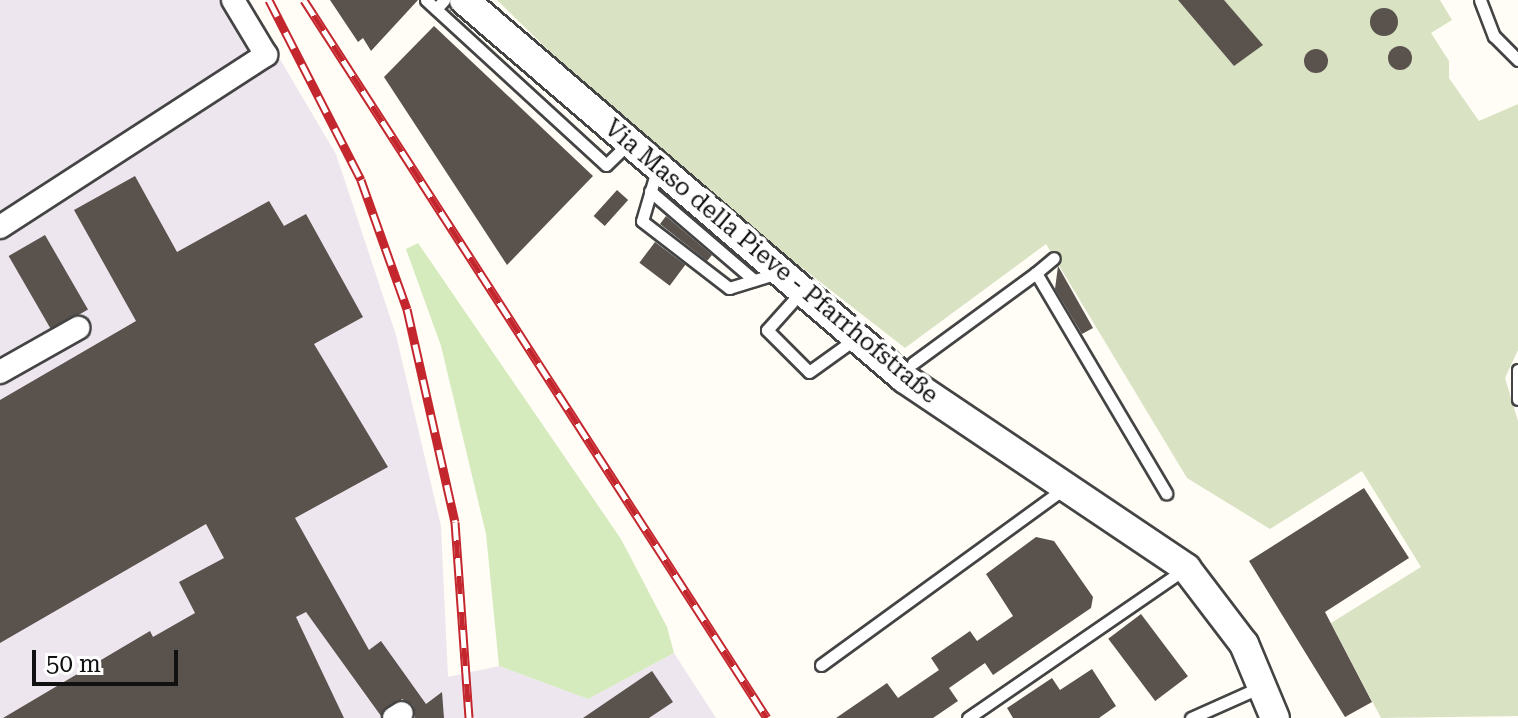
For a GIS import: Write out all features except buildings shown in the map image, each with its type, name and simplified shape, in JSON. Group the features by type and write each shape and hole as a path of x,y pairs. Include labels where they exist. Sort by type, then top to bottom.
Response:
{"street":[{"path":"1,225 266,55 233,0"},
{"name":"Via Maso della Pieve - Pfarrhofstraße","path":"464,0 628,144 654,180 767,276 802,291 905,379 1186,568 1244,644 1275,718"},
{"path":"0,372 78,328"}],"lane":[{"path":"426,0 440,5 606,165 628,144"},
{"path":"1480,0 1494,36 1518,60"},
{"path":"654,180 642,221 729,288 767,276"},
{"path":"913,363 1054,258"},
{"path":"1036,273 1166,493"},
{"path":"802,291 767,330 809,372 857,338"},
{"path":"1518,370 1518,399"},
{"path":"821,665 1067,487"},
{"path":"968,718 1186,568"},
{"path":"1191,718 1263,685"}],"shaded area":[{"path":"0,0 245,0 336,154 396,335 441,526 448,677 499,666 588,699 674,653 716,718 0,718"}],"green space":[{"path":"497,0 1440,0 1452,20 1431,33 1449,61 1449,78 1479,121 1518,104 1518,350 1505,378 1518,421 1518,716 1381,718 1331,623 1421,567 1362,471 1270,529 1187,478 1046,244 905,348 648,148"},
{"path":"418,243 621,539 667,627 674,653 588,699 499,666 486,534 441,346 406,249"}],"railway":[{"path":"269,0 361,180 407,309 455,522 469,718"},
{"path":"304,0 767,718"}]}
